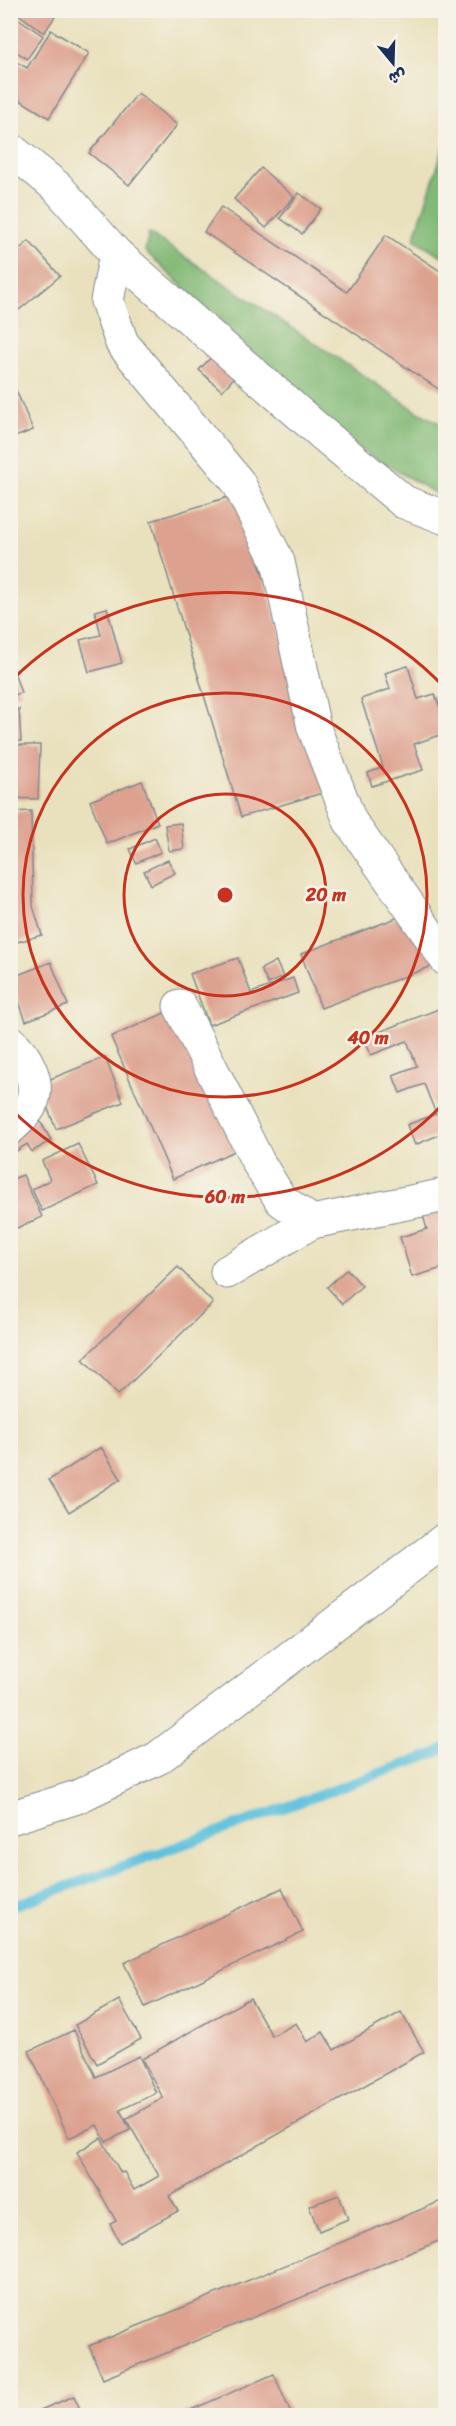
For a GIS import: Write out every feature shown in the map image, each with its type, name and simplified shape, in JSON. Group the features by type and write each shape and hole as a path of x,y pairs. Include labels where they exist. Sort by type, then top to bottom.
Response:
{"street":[{"path":"10,148 57,187 116,254 404,502 446,518"},
{"path":"116,254 107,301 122,343 238,482 278,562 314,728 350,821 446,959"},
{"path":"180,1006 258,1162 281,1200 312,1222"},
{"path":"10,1042 23,1052 33,1077 32,1102 10,1128"},
{"path":"227,1272 312,1222 446,1195"},
{"path":"10,1818 77,1797 158,1758 446,1539"}],"green space":[{"path":"444,147 446,147 445,258 414,239"},
{"path":"149,233 420,413 445,426 445,499 344,440 145,251"}],"building":[{"path":"13,10 57,10 58,12 44,33"},
{"path":"12,14 43,36 27,59 10,47 10,17"},
{"path":"51,30 89,53 49,118 10,94 10,58 27,68"},
{"path":"138,93 177,125 129,185 89,153"},
{"path":"261,168 294,197 266,228 234,199"},
{"path":"299,193 321,209 302,234 280,218"},
{"path":"221,207 347,292 386,235 446,275 446,394 204,232"},
{"path":"29,241 60,276 19,310 10,300 10,257"},
{"path":"215,353 238,373 222,391 199,370"},
{"path":"10,376 33,430 10,439"},
{"path":"238,494 329,791 241,817 151,521"},
{"path":"107,608 122,663 89,672 80,640 101,635 95,611"},
{"path":"10,659 21,693 10,696"},
{"path":"408,666 418,699 435,694 446,725 446,733 414,744 423,770 372,786 368,773 383,767 361,699 390,689 385,673"},
{"path":"19,709 21,741 10,742 10,710"},
{"path":"10,745 40,745 38,799 10,798"},
{"path":"142,781 158,823 107,844 90,801"},
{"path":"31,811 33,906 42,935 10,944 10,812"},
{"path":"181,823 184,849 169,851 165,825"},
{"path":"155,838 161,852 136,863 130,849"},
{"path":"168,860 175,873 151,885 144,871"},
{"path":"415,911 435,965 321,1008 301,954"},
{"path":"238,958 251,993 293,978 298,993 209,1025 190,974"},
{"path":"276,961 283,977 268,984 261,969"},
{"path":"51,962 68,1005 26,1021 10,978"},
{"path":"446,1006 446,1132 415,1145 407,1125 436,1114 424,1084 400,1093 393,1075 417,1066 407,1041 371,1055 364,1038"},
{"path":"178,1007 241,1148 173,1179 111,1037"},
{"path":"105,1057 123,1102 56,1129 38,1084"},
{"path":"10,1073 29,1105 10,1115"},
{"path":"38,1118 51,1140 32,1152 27,1144 10,1155 10,1135"},
{"path":"78,1144 98,1185 42,1211 32,1189 50,1180 42,1161"},
{"path":"23,1175 42,1217 10,1231 10,1180"},
{"path":"446,1205 446,1267 412,1277 400,1237 427,1229 422,1212"},
{"path":"178,1267 213,1303 118,1395 83,1359"},
{"path":"347,1269 362,1286 342,1304 327,1287"},
{"path":"101,1447 121,1479 69,1512 49,1480"},
{"path":"282,1888 303,1932 145,2007 124,1963"},
{"path":"250,1998 272,2036 296,2023 307,2042 323,2032 334,2050 401,2012 424,2052 169,2196 178,2211 120,2243 110,2224 116,2221 77,2152 101,2138 121,2173 124,2172 134,2190 159,2176 126,2119 163,2098 142,2059"},
{"path":"119,2000 141,2039 97,2064 75,2025"},
{"path":"74,2030 96,2077 139,2056 156,2093 120,2110 130,2130 106,2142 97,2125 69,2138 29,2051"},
{"path":"339,2195 348,2219 319,2231 309,2206"},
{"path":"446,2199 446,2238 103,2379 89,2346"},
{"path":"274,2374 292,2416 177,2416"},
{"path":"74,2396 83,2416 40,2416 38,2411"}],"waterway":[{"path":"10,1907 436,1753 446,1747"}]}
